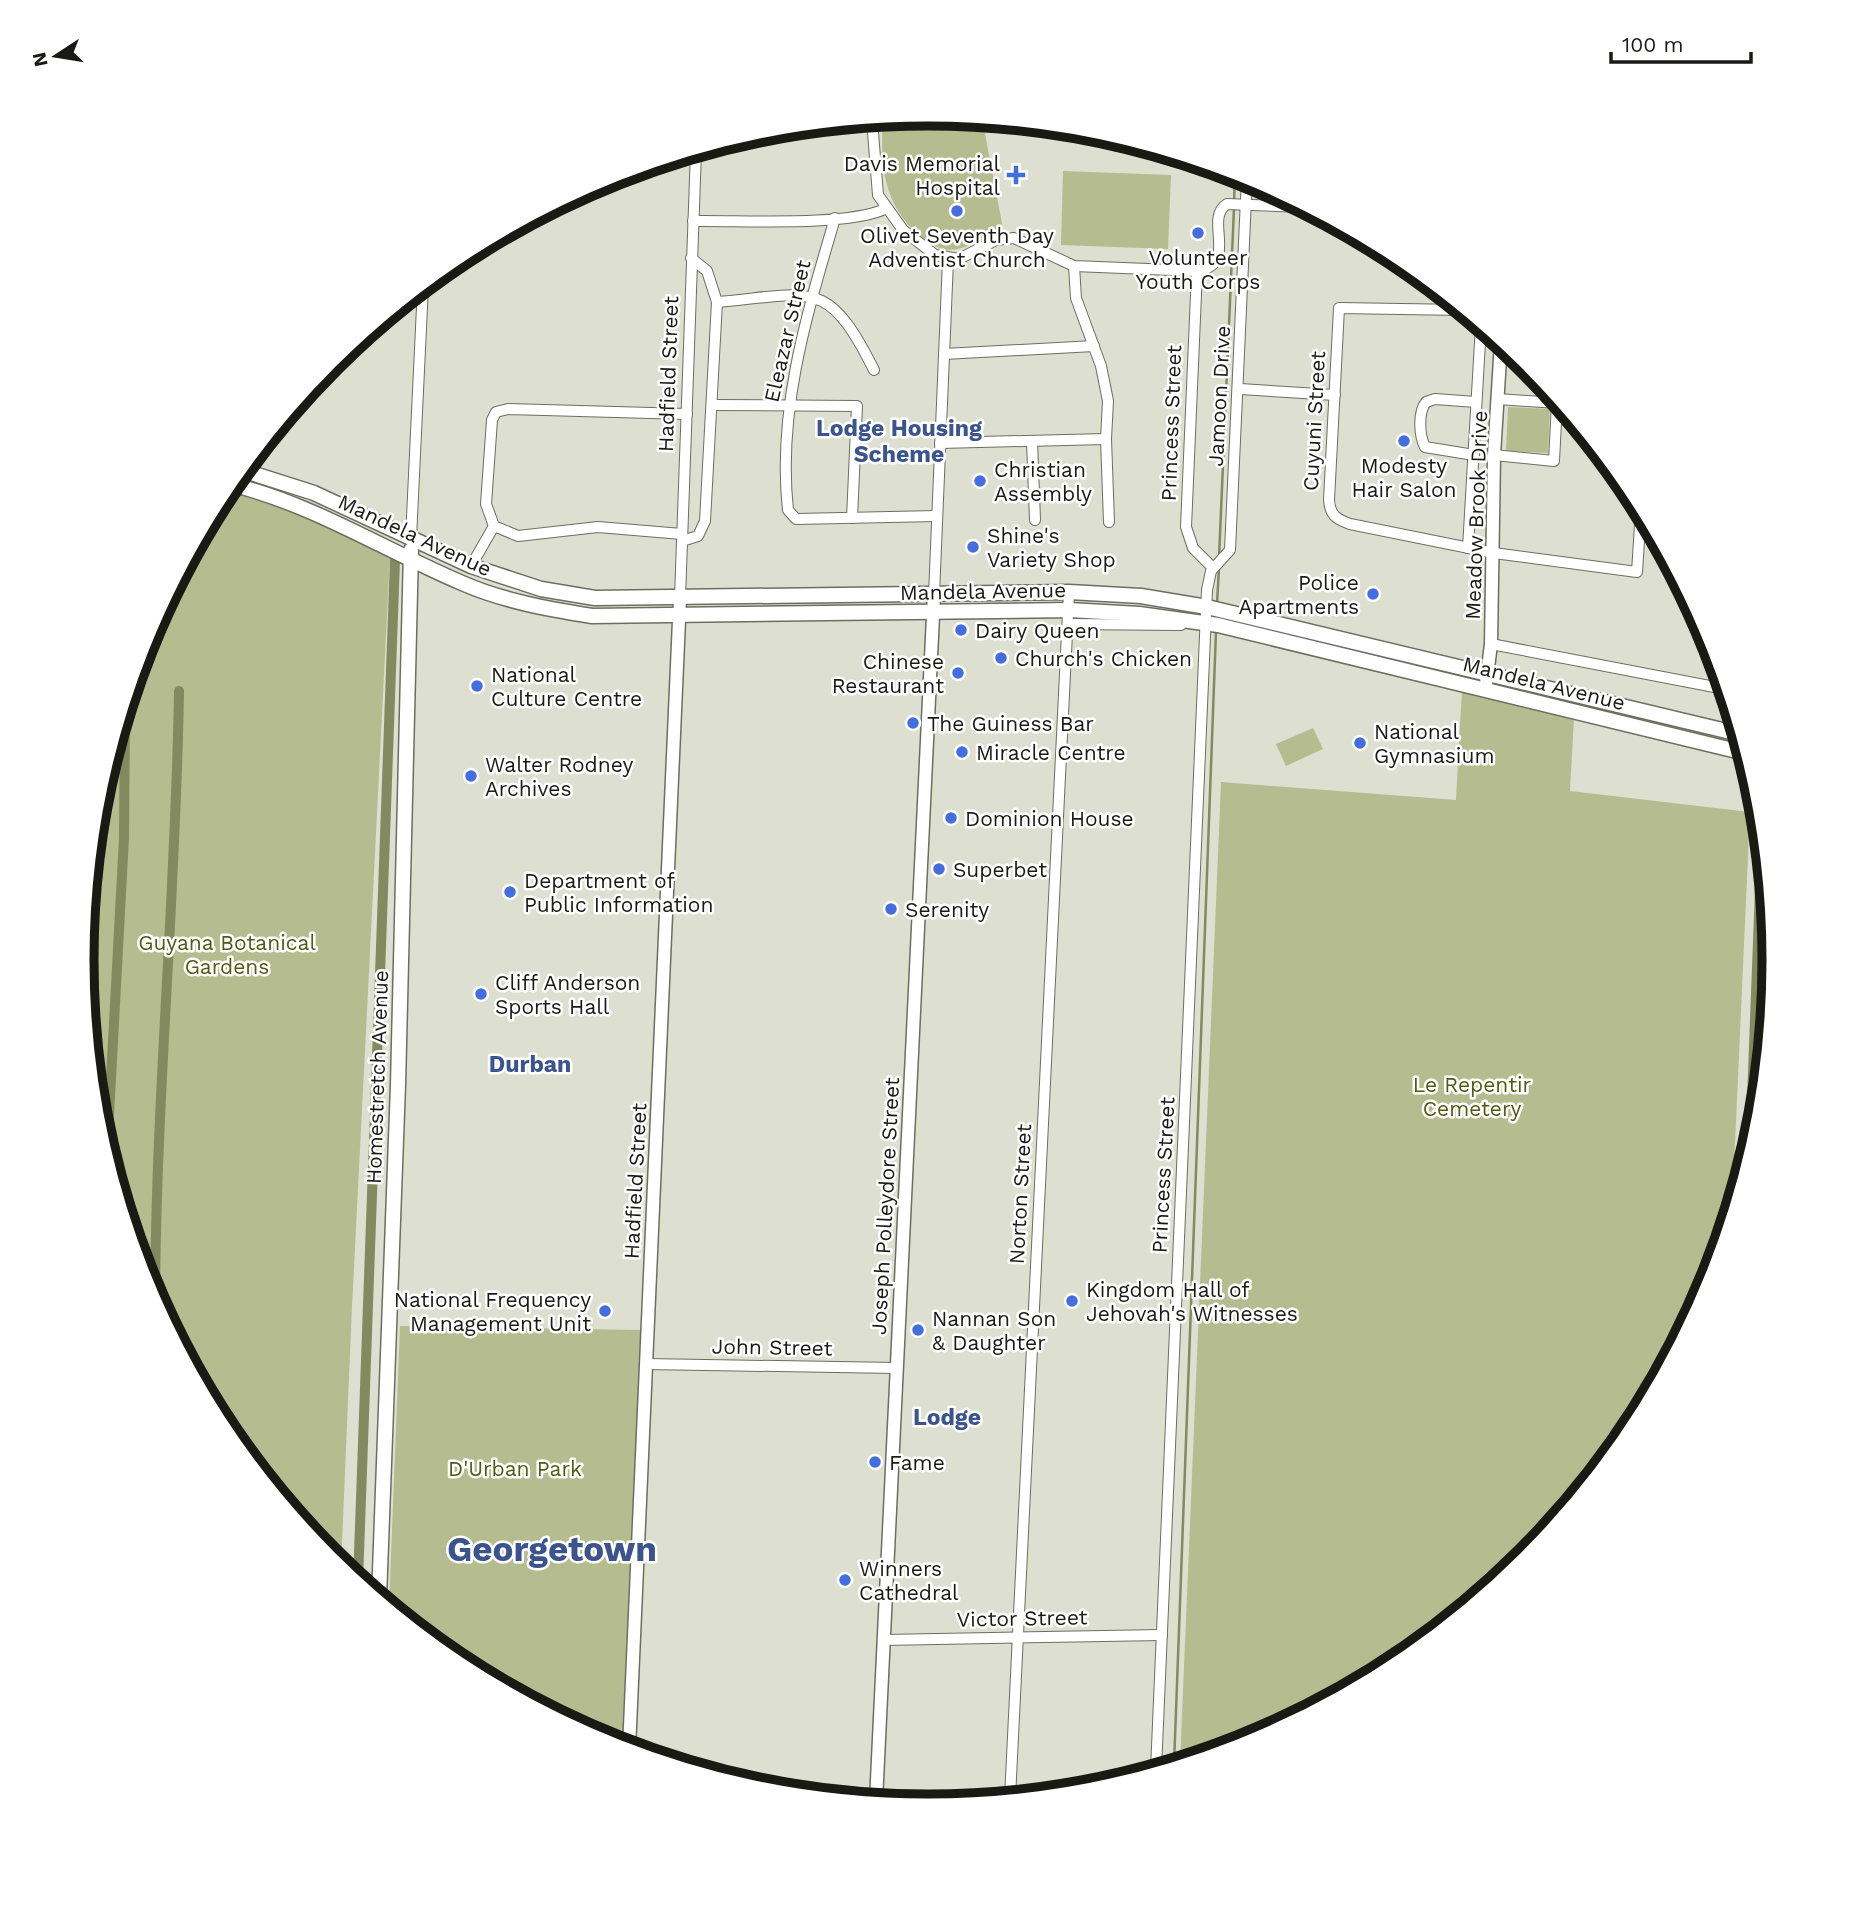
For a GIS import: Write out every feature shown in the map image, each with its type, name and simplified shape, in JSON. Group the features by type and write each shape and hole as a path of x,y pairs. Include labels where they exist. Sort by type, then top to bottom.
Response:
{"main road":[{"name":"Mandela Avenue","path":"252,473 314,493 471,566 541,589 595,598 1069,592 1141,596 1212,618 1486,683 1734,750"},
{"name":"Mandela Avenue","path":"242,488 314,511 463,584 537,607 592,615 933,613 1068,617 1139,614 1212,618"},
{"name":"Homestretch Avenue","path":"379,1588 398,1085 411,538"},
{"name":"Mandela Avenue","path":"1486,683 1729,732"}],"street":[{"path":"873,128 878,195 885,209 921,246 948,260 959,259 996,240 1014,238 1074,266 1197,271 1209,269 1217,261 1220,214 1237,205 1284,206"},
{"name":"Hadfield Street","path":"630,1738 680,614 696,160"},
{"name":"Jamoon Drive","path":"1214,567 1228,556 1240,389 1237,205 1244,189"},
{"path":"693,221 835,218 861,216 885,209"},
{"name":"Eleazar Street","path":"835,218 812,294 788,405 789,513 796,519 937,516"},
{"path":"687,414 508,409 496,412 492,420 486,504 494,526 518,536 598,527 682,538 698,536 705,521 717,302 707,271 691,258"},
{"path":"933,595 948,260"},
{"path":"1074,266 1076,299 1094,346 1108,401 1106,439 1110,522"},
{"name":"Princess Street","path":"1197,271 1186,527 1194,548 1214,567"},
{"path":"717,302 812,294 830,304 844,317 874,370"},
{"path":"411,538 422,298"},
{"name":"Cuyuni Street","path":"1449,310 1339,308 1330,510 1339,521 1468,548"},
{"path":"1480,335 1468,548 1494,554 1637,572 1640,527"},
{"path":"944,354 1094,346"},
{"name":"Meadow Brook Drive","path":"1486,683 1491,644 1494,455 1500,355"},
{"path":"1240,389 1335,395"},
{"path":"1474,455 1425,447 1421,420 1423,404 1431,399 1476,402"},
{"path":"1498,399 1548,402"},
{"path":"712,405 857,406 852,518"},
{"path":"1494,455 1554,461 1557,412"},
{"path":"940,443 1106,439"},
{"path":"1032,441 1035,520"},
{"path":"471,566 494,526"},
{"path":"1212,618 1207,590 1214,567"},
{"name":"Norton Street","path":"1010,1789 1069,592"},
{"name":"Joseph Polleydore Street","path":"876,1792 933,595"},
{"name":"Princess Street","path":"1156,1761 1212,618"},
{"path":"1491,644 1715,687"},
{"name":"John Street","path":"646,1364 897,1368"},
{"name":"Victor Street","path":"883,1640 1162,1635"}],"green space":[{"path":"883,128 984,128 1003,229 962,248 945,250 934,245 920,236 898,211 886,183 882,152"},
{"path":"1063,171 1171,175 1168,249 1061,245"},
{"path":"1508,407 1550,409 1548,453 1506,451"},
{"name":"Guyana Botanical Gardens","path":"237,494 301,515 390,557 342,1552 301,1510 235,1423 180,1329 139,1228 123,1176 111,1123 96,1015 96,905 111,797 123,744 158,641 180,591"},
{"name":"Le Repentir Cemetery","path":"1462,690 1574,718 1570,791 1747,812 1749,824 1733,1176 1698,1279 1676,1329 1621,1423 1555,1510 1478,1587 1391,1653 1297,1708 1247,1730 1180,1754 1221,782 1456,800"},
{"path":"1313,728 1323,749 1286,766 1276,744"},
{"name":"D'Urban Park","path":"400,1326 641,1330 623,1735 559,1708 511,1682 465,1653 389,1596"}],"waterway":[{"path":"1234,202 1235,185"},
{"path":"1219,558 1234,208"},
{"path":"358,1568 395,560"},
{"path":"1217,604 1219,568"},
{"path":"1174,1756 1216,631"},
{"path":"155,1272 179,691"},
{"path":"109,1112 124,838 125,738"},
{"path":"1753,1076 1760,901"}],"place":[{"name":"Davis Memorial Hospital","path":"1016,175"},
{"name":"Olivet Seventh Day Adventist Church","path":"957,211"},
{"name":"Volunteer Youth Corps","path":"1198,233"},
{"name":"Modesty Hair Salon","path":"1404,441"},
{"name":"Christian Assembly","path":"980,481"},
{"name":"Shine's Variety Shop","path":"973,547"},
{"name":"Police Apartments","path":"1373,594"},
{"name":"Dairy Queen","path":"961,630"},
{"name":"Church's Chicken","path":"1001,658"},
{"name":"Chinese Restaurant","path":"958,673"},
{"name":"National Culture Centre","path":"477,686"},
{"name":"The Guiness Bar","path":"913,723"},
{"name":"National Gymnasium","path":"1360,743"},
{"name":"Miracle Centre","path":"962,752"},
{"name":"Walter Rodney Archives","path":"471,776"},
{"name":"Dominion House","path":"951,818"},
{"name":"Superbet","path":"939,869"},
{"name":"Department of Public Information","path":"510,892"},
{"name":"Serenity","path":"891,909"},
{"name":"Cliff Anderson Sports Hall","path":"481,994"},
{"name":"Kingdom Hall of Jehovah's Witnesses","path":"1072,1301"},
{"name":"National Frequency Management Unit","path":"605,1311"},
{"name":"Nannan Son & Daughter","path":"918,1330"},
{"name":"Fame","path":"875,1462"},
{"name":"Winners Cathedral","path":"845,1580"}],"district":[{"name":"Lodge Housing Scheme","path":"899,441"},
{"name":"Durban","path":"530,1064"},
{"name":"Lodge","path":"947,1417"},
{"name":"Georgetown","path":"552,1549"}]}
